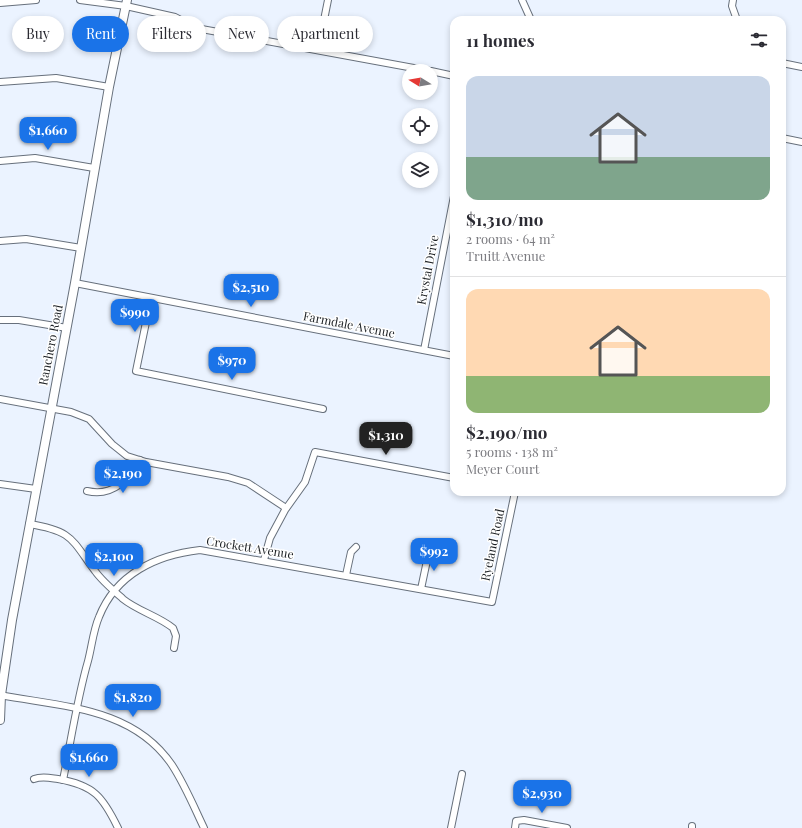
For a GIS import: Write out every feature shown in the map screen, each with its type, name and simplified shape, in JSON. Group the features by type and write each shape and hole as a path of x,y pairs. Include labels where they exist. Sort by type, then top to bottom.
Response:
{"main road":[{"name":"Ranchero Road","path":"0,720 0,696 12,620 75,284 94,168 126,3"}],"street":[{"path":"0,3 36,0"},
{"path":"80,0 126,3 175,17 196,28 277,43"},
{"path":"325,16 328,0"},
{"path":"522,0 529,16"},
{"path":"732,0 732,6 736,16"},
{"path":"329,52 402,66"},
{"path":"786,64 802,67"},
{"path":"438,73 450,75"},
{"path":"0,82 56,78 109,87"},
{"path":"786,139 802,142"},
{"path":"0,161 35,158 94,168"},
{"name":"Krystal Drive","path":"424,350 450,217"},
{"path":"0,241 26,239 81,248"},
{"name":"Farmdale Avenue","path":"75,284 450,355"},
{"path":"151,298 136,371 324,409"},
{"path":"0,320 19,320 67,328"},
{"path":"0,399 71,412 89,419 127,456 140,460 228,477 248,483 286,508"},
{"path":"264,560 270,538 286,508 305,482 316,452 450,477"},
{"path":"87,491 97,494 110,491 122,484 132,473 140,460"},
{"path":"0,484 36,489"},
{"name":"Ryeland Road","path":"492,602 514,496"},
{"path":"29,524 46,526 70,537 77,544 96,572 124,599 173,628 176,636 174,648"},
{"path":"346,576 351,552 356,547"},
{"name":"Crockett Avenue","path":"63,780 92,639 99,618 114,590 134,571 156,559 179,552 200,550 264,560 492,602"},
{"path":"421,589 429,551"},
{"path":"0,696 78,709 113,718 129,726 154,745 172,765 204,828"},
{"path":"451,828 462,774"},
{"path":"34,779 40,777 63,780 88,788 98,795 107,805 118,828"},
{"path":"515,828 516,821 524,820 567,828"}]}
